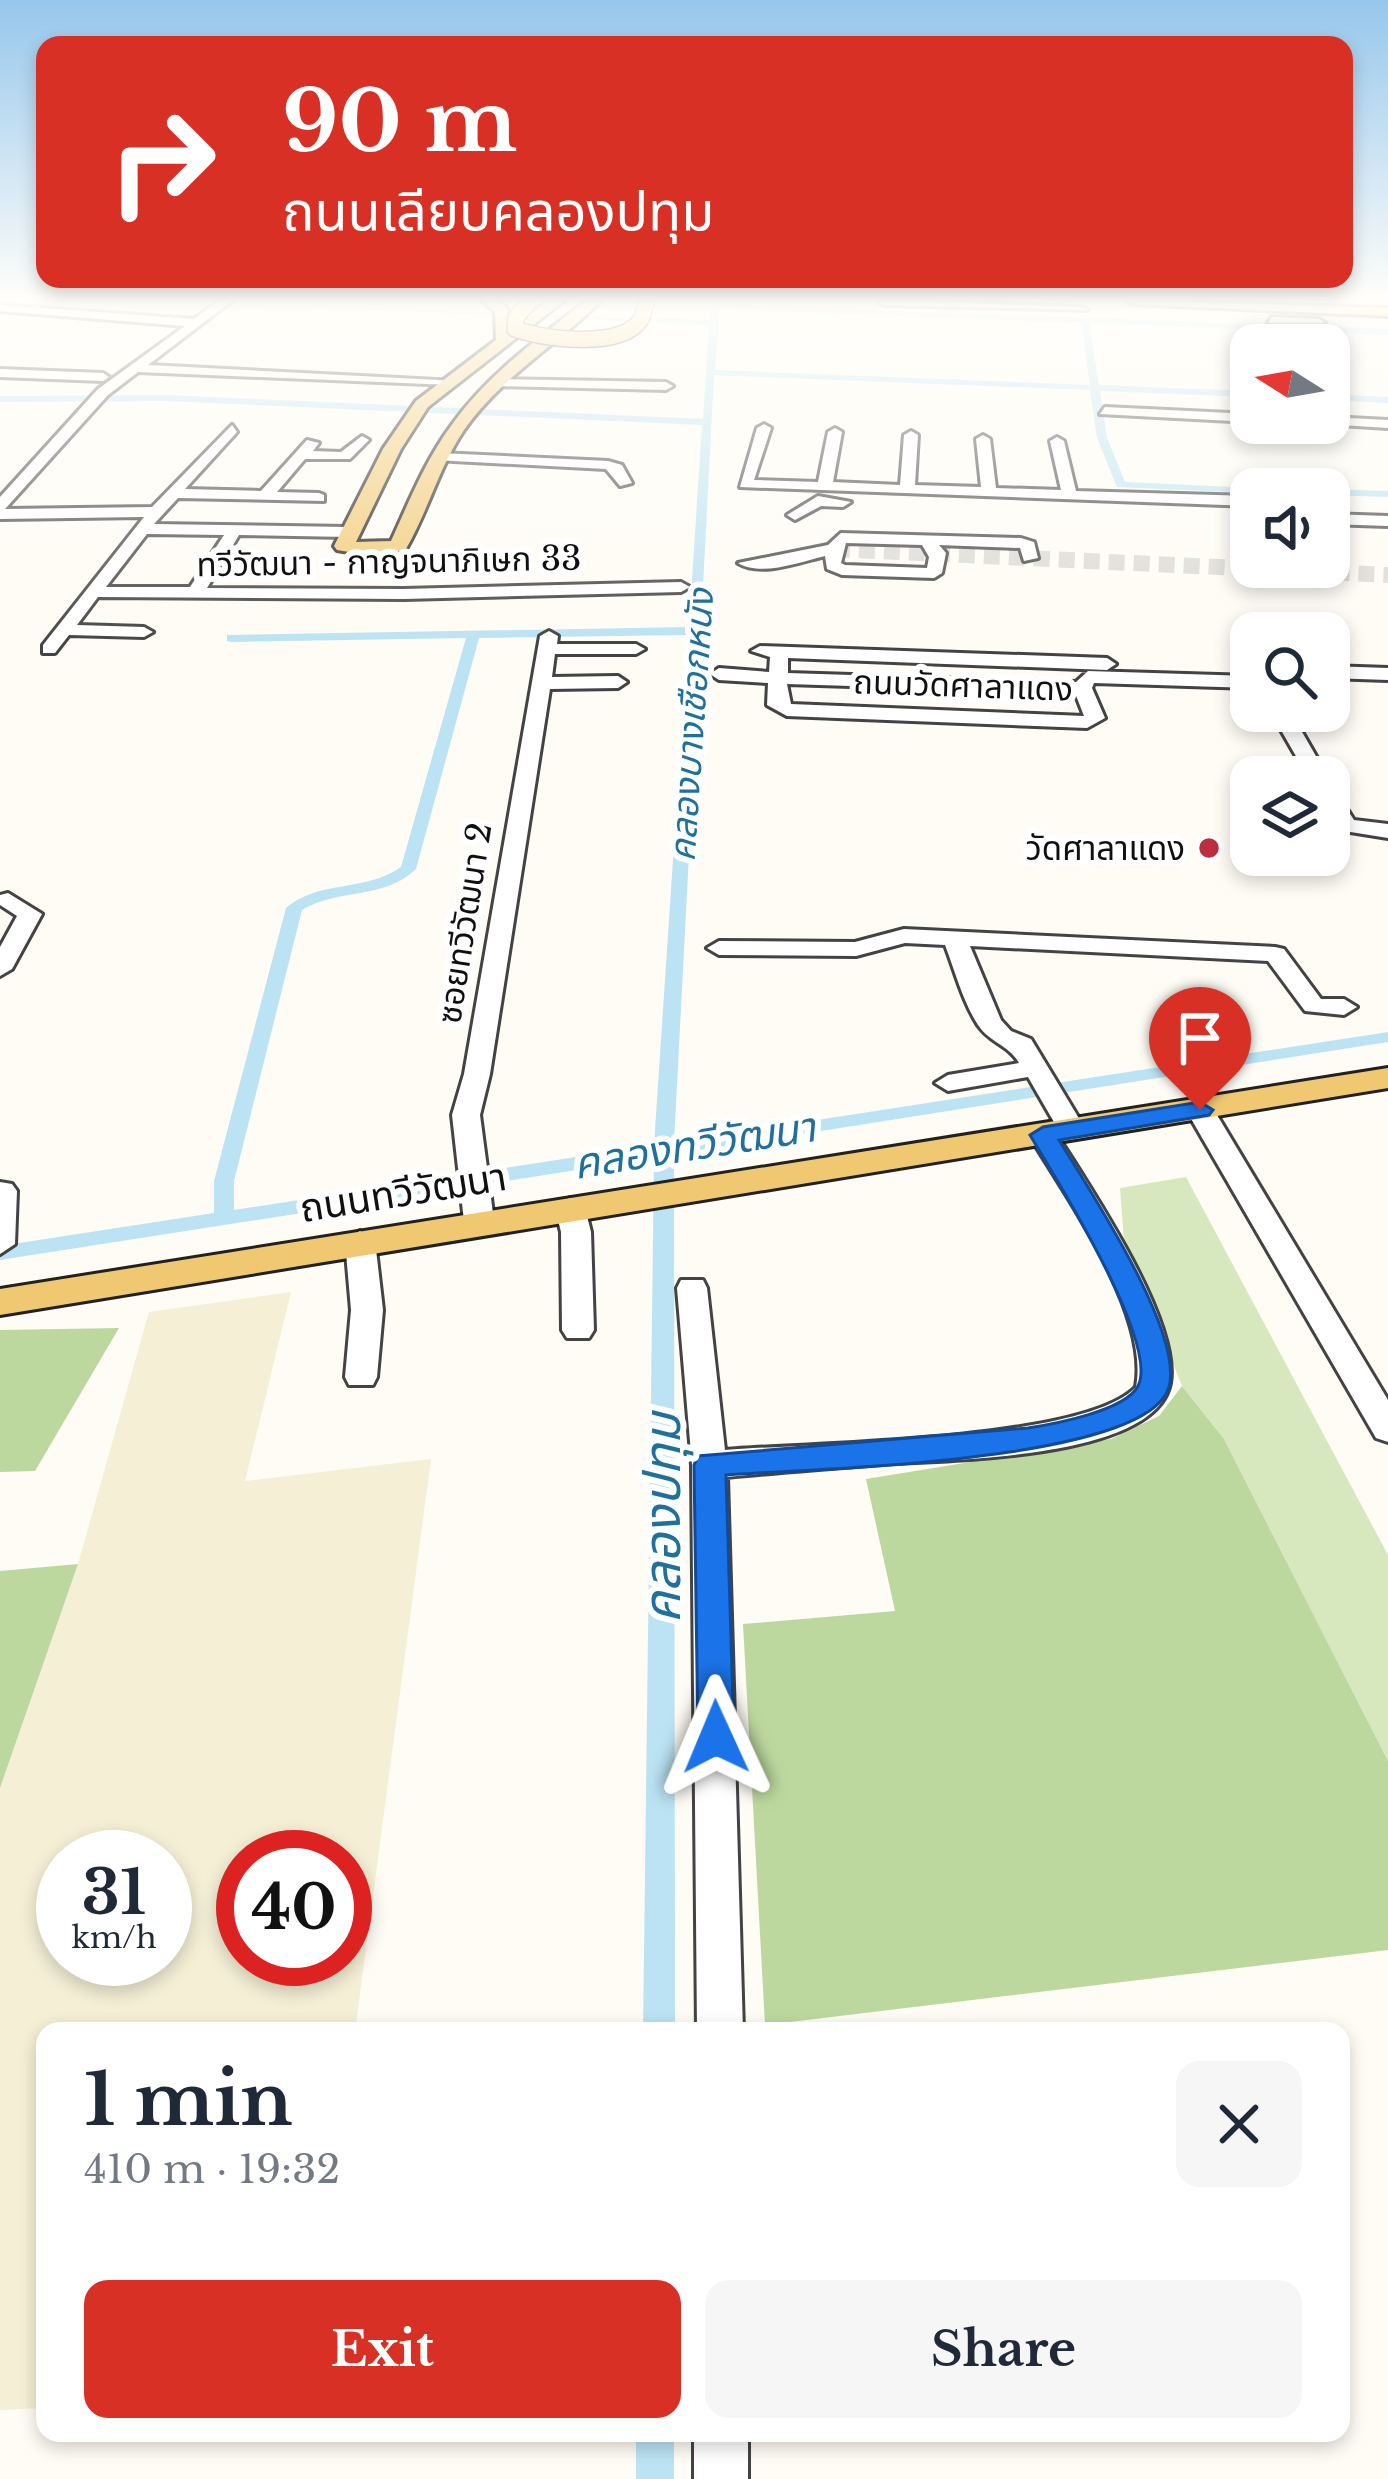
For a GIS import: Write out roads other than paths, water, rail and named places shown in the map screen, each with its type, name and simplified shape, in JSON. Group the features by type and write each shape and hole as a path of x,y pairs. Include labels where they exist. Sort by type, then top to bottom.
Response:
{"main road":[{"path":"416,416 345,538 371,551 399,545 440,457 468,416"},
{"name":"ถนนทวีวัฒนา","path":"0,1301 360,1241 477,1210 569,1208 1059,1125 1200,1110 1388,1078"}],"street":[{"path":"0,510 6,489 76,416"},
{"path":"1350,422 1388,424"},
{"path":"764,428 738,484 1230,500"},
{"name":"ทวีวัฒนา - กาญจนาภิเษก 33","path":"49,650 156,512 232,429"},
{"path":"825,487 835,432"},
{"path":"907,490 911,435"},
{"path":"983,439 989,492"},
{"path":"265,496 307,449 345,457 362,440"},
{"path":"1058,441 1070,495"},
{"path":"440,457 589,462 617,468 626,483"},
{"path":"176,494 320,498"},
{"path":"835,545 805,523 823,500 1230,515"},
{"path":"1350,505 1388,506"},
{"name":"ทวีวัฒนา - กาญจนาภิเษก 33","path":"0,510 156,512"},
{"path":"1350,520 1388,521"},
{"path":"145,529 345,538"},
{"path":"194,595 235,531"},
{"path":"746,563 779,562 835,545 845,537 933,549 1028,545 1023,558 1010,551 973,550"},
{"path":"835,545 834,567 852,571 934,573 933,549"},
{"name":"ทวีวัฒนา - กาญจนาภิเษก 33","path":"97,592 194,595 681,587"},
{"path":"603,608 623,605 626,588"},
{"path":"65,630 144,632"},
{"name":"ซอยทวีวัฒนา 2","path":"477,1210 466,1115 477,1074 549,643 637,649"},
{"path":"778,678 770,651 1128,672 1230,670"},
{"name":"ถนนวัดศาลาแดง","path":"778,678 777,705 787,710 1093,721 1083,678 1128,672 1230,680"},
{"path":"1350,673 1388,674"},
{"path":"718,674 1082,688"},
{"path":"543,682 618,682"},
{"path":"1350,826 1388,831"},
{"path":"0,969 30,914 8,900"},
{"path":"719,948 856,949 904,936 1275,954 1314,1006 1344,1007"},
{"path":"710,1465 1028,1440 1081,1430 1140,1404 1154,1387 1144,1327 1035,1069 1022,1045 1002,1037 989,1022 955,938"},
{"path":"948,1083 1035,1069"},
{"path":"1200,1110 1388,1430"},
{"path":"569,1208 576,1232 578,1330"},
{"path":"360,1241 367,1310 362,1377"},
{"path":"692,1288 710,1465 720,2022"},
{"path":"721,2442 721,2479"}],"waterway":[{"path":"565,416 707,422"},
{"name":"คลองบางเชือกหนัง","path":"695,631 708,416"},
{"path":"1099,416 1102,438 1121,485 1230,489"},
{"path":"1350,493 1388,494"},
{"path":"474,634 695,631"},
{"name":"คลองบางเชือกหนัง","path":"664,1150 695,631"},
{"path":"224,1218 224,1181 294,908 321,895 382,884 408,869 474,634"},
{"path":"231,638 474,634"},
{"name":"คลองทวีวัฒนา","path":"664,1150 1388,1037"},
{"name":"คลองทวีวัฒนา","path":"0,1253 664,1150"},
{"name":"คลองปทุม","path":"659,2022 664,1150"},
{"name":"คลองปทุม","path":"655,2442 655,2479"}],"tunnel":[{"path":"834,549 1388,575"}],"place":[{"name":"วัดศาลาแดง","path":"1209,848"}]}
